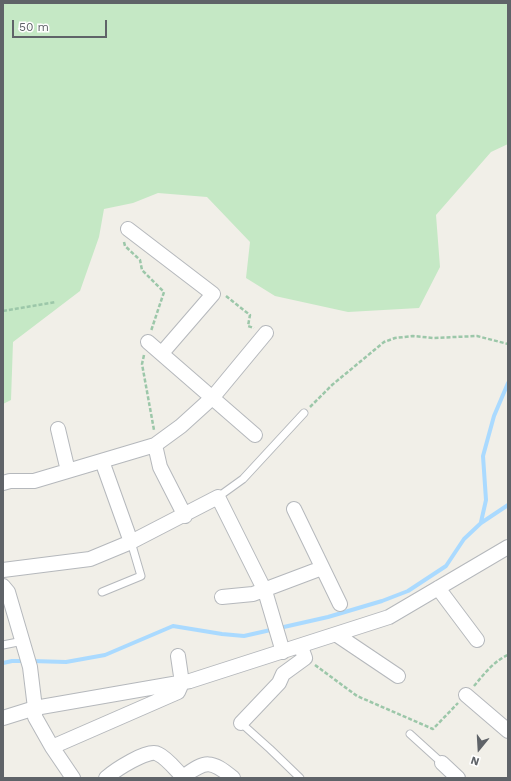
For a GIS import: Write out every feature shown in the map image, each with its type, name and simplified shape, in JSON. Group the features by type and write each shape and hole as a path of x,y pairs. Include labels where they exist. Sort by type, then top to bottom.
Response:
{"street":[{"path":"128,229 213,294 162,353"},
{"path":"3,483 10,481 34,481 155,445 181,426 213,397 266,333"},
{"path":"148,342 255,434"},
{"path":"58,429 68,471"},
{"path":"155,445 160,467 185,516"},
{"path":"102,461 131,542"},
{"path":"3,570 26,566 90,560 185,516 218,497 265,590 283,652"},
{"path":"294,509 340,604"},
{"path":"241,723 279,683 284,674 303,652 337,635 389,617 508,547"},
{"path":"222,597 252,594 322,568"},
{"path":"3,586 8,592 30,666 35,717 52,748 73,778"},
{"path":"438,588 477,640"},
{"path":"337,635 398,676"},
{"path":"3,718 35,708 182,683 283,652 303,652"},
{"path":"52,748 178,692 182,683 178,656"},
{"path":"466,695 508,731"},
{"path":"106,778 115,771 149,752 158,753 182,777 198,766 207,763 220,767 233,778"},
{"path":"442,763 458,778"}],"lane":[{"path":"218,497 243,479 304,413"},
{"path":"102,592 141,576 131,542"},
{"path":"3,645 24,647"},
{"path":"241,723 300,778"},
{"path":"410,734 442,763"}],"path":[{"path":"213,294 221,293 250,315 248,326 266,333"},
{"path":"3,311 56,302"},
{"path":"304,413 332,385 367,356 384,342 395,338 413,336 433,338 477,336 508,344"},
{"path":"303,652 357,696 433,729 492,667 496,660 508,655"}],"green space":[{"path":"3,3 508,3 508,144 491,152 436,215 440,267 419,308 348,312 275,296 246,278 250,242 207,197 158,193 133,203 104,209 99,237 80,291 13,342 11,400 3,404"}],"waterway":[{"path":"481,522 486,500 483,456 494,416 508,383"},
{"path":"32,661 66,662 105,655 173,626 244,636 328,617 382,601 408,591 446,566 464,539 481,523 508,505"},
{"path":"3,663 25,661"}]}
